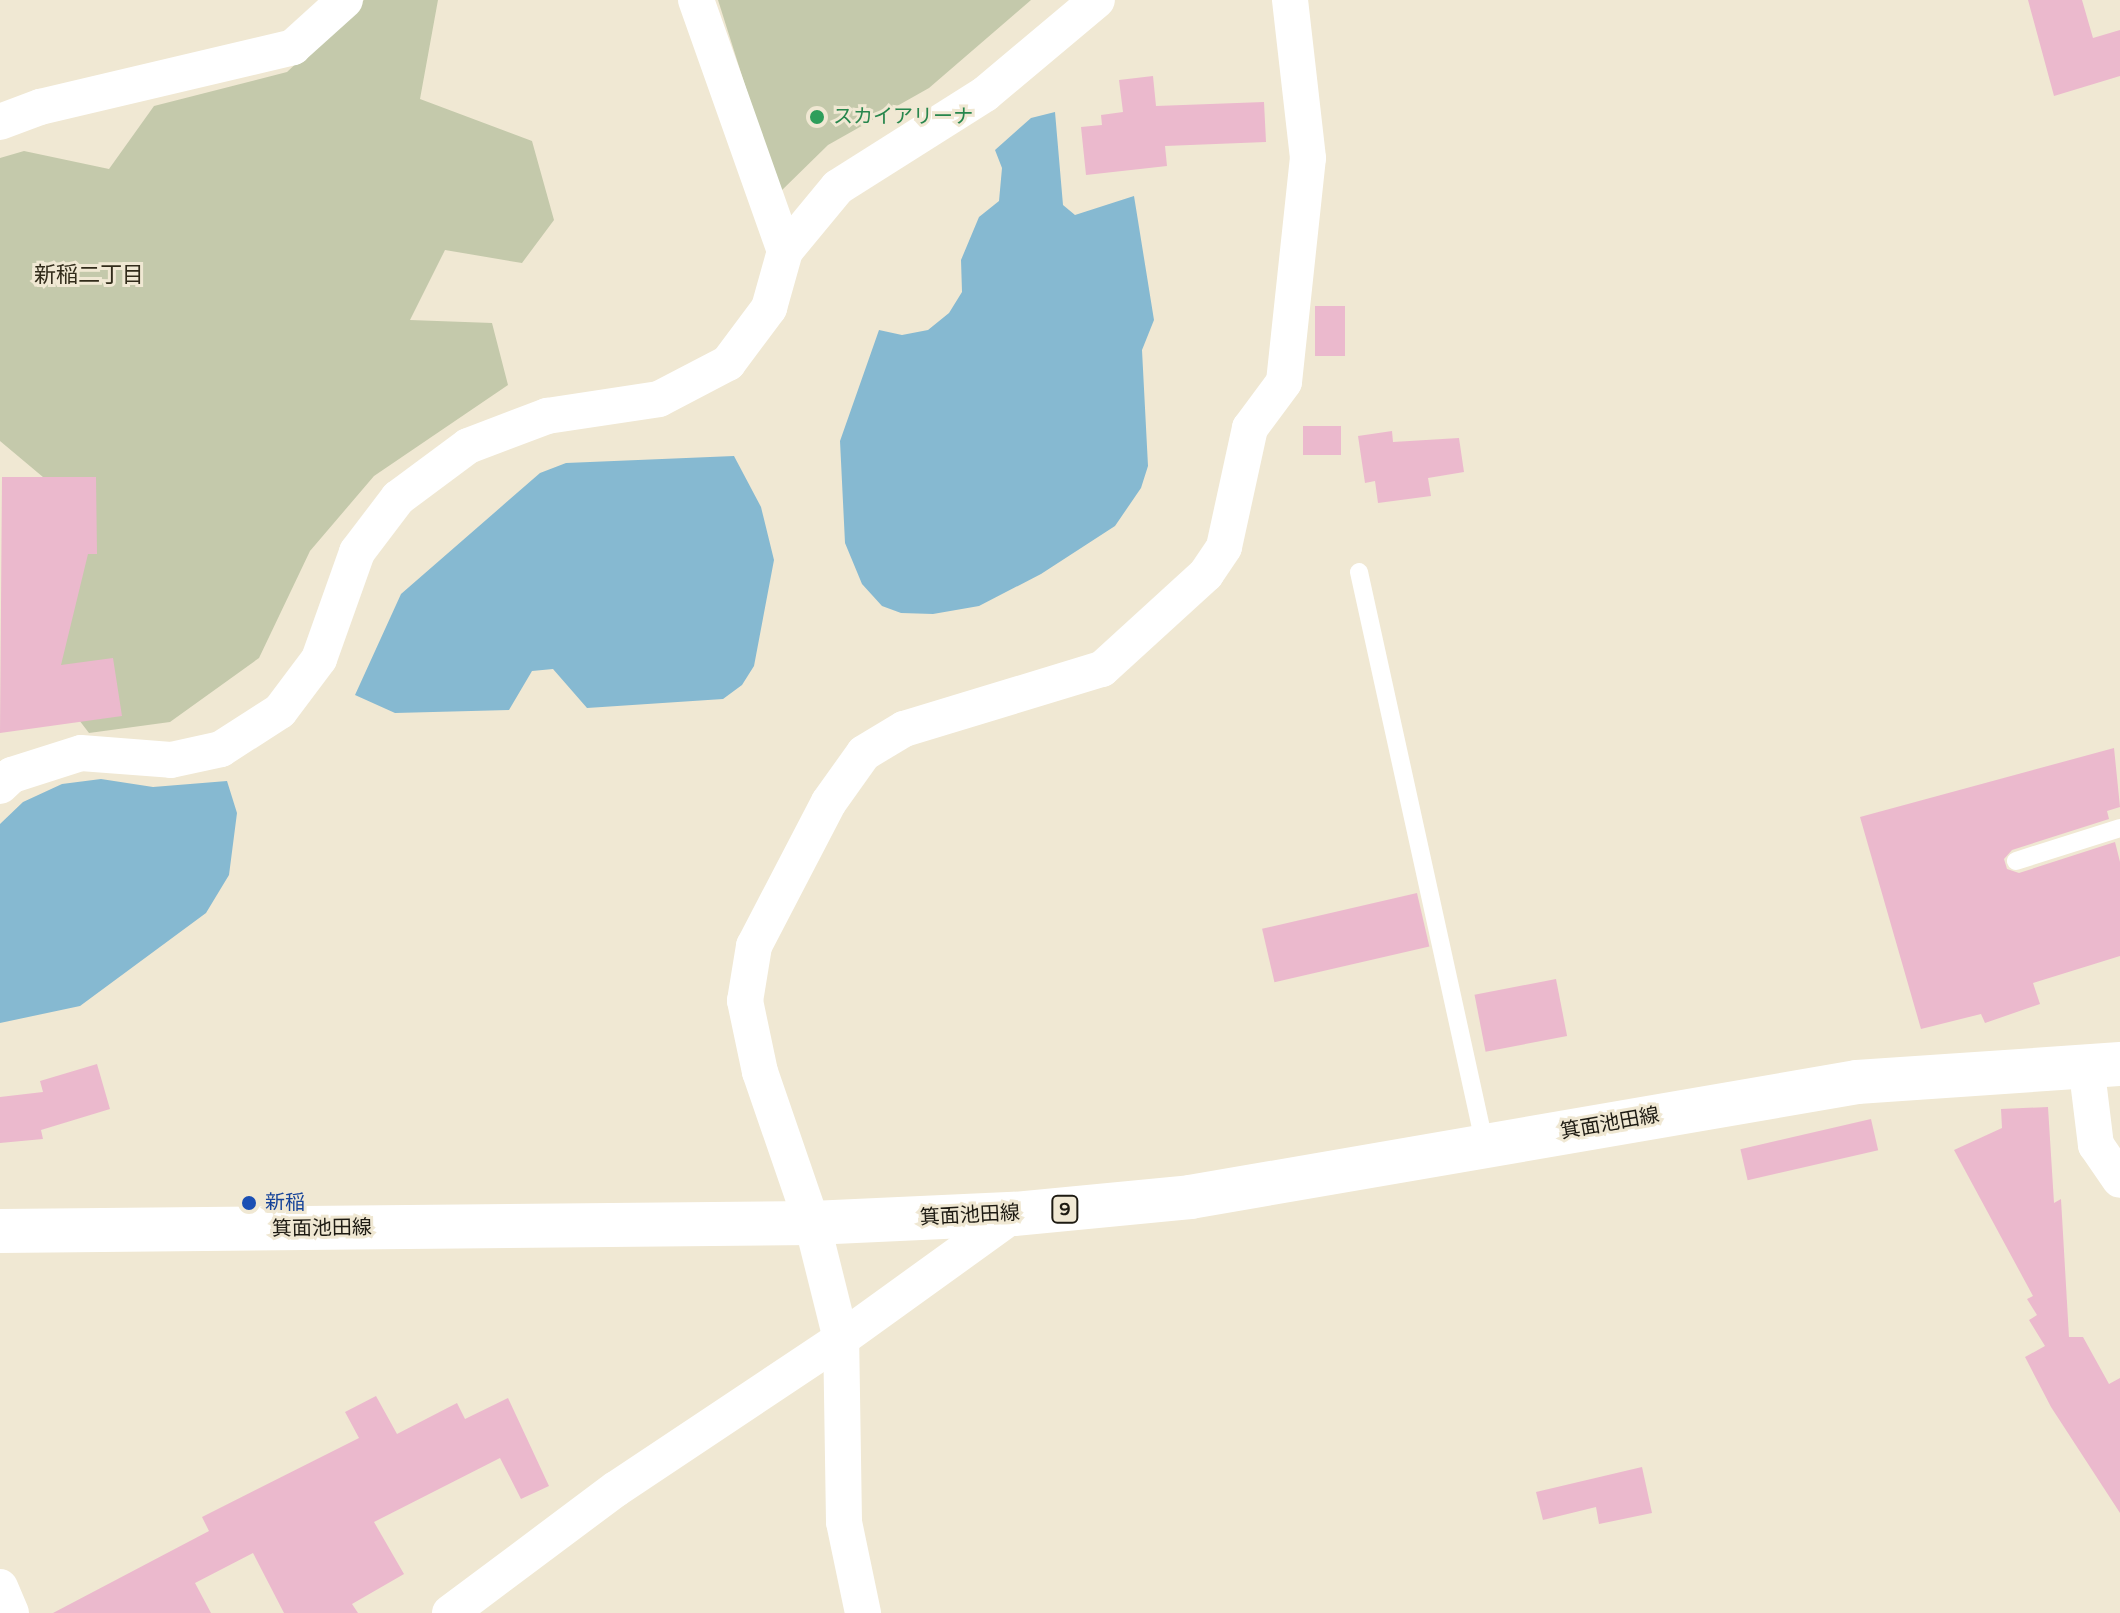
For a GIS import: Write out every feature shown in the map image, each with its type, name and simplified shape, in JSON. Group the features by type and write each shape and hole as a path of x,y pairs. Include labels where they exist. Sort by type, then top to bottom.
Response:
{"main road":[{"name":"箕面池田線","path":"0,1231 812,1223 1014,1214 1190,1197 1857,1082 2103,1064"}],"street":[{"path":"0,122 40,107 293,47 345,0"},
{"path":"0,786 12,775 81,753 171,760 221,749 280,711 319,659 357,552 398,498 468,446 547,416 659,399 728,363 769,308 785,251 838,187 985,94 1097,0"},
{"path":"863,1613 844,1522 841,1339 812,1223 760,1072 745,1001 754,946 829,802 864,753 904,729 1102,669 1206,574 1224,547 1250,428 1284,382 1308,158 1290,0"},
{"path":"706,3 785,251"},
{"path":"2103,1064 2096,1145 2118,1174"},
{"path":"450,1613 616,1489 841,1339 1014,1214"},
{"path":"0,1587 11,1613"}],"lane":[{"path":"1359,572 1485,1146"},
{"path":"2016,861 2120,828"}],"green space":[{"path":"364,0 438,0 420,99 532,141 554,220 522,263 445,250 410,320 492,323 508,385 374,476 310,551 259,658 170,722 89,733 53,686 68,498 0,441 0,158 24,151 109,169 154,106 287,72"},
{"name":"スカイアリーナ","path":"718,0 1031,0 929,88 828,145 779,193"}],"water":[{"path":"1055,112 1063,205 1075,215 1134,196 1154,320 1142,350 1148,466 1141,488 1115,526 1041,574 979,606 933,614 901,613 882,606 862,584 845,543 840,441 879,330 902,335 928,330 949,313 962,292 961,260 979,217 999,201 1002,168 995,150 1031,118"},
{"path":"734,456 761,507 774,560 754,666 742,685 723,699 587,708 553,669 532,671 509,710 395,713 355,695 401,594 540,473 566,463"},
{"path":"101,779 153,787 227,781 237,813 229,875 206,913 80,1006 0,1023 0,824 23,802 62,784"}],"building":[{"path":"2028,0 2082,0 2093,38 2120,30 2120,76 2054,96"},
{"path":"1153,76 1156,106 1264,102 1266,142 1165,146 1167,166 1086,175 1081,127 1102,125 1101,115 1123,112 1119,80"},
{"path":"1315,306 1345,306 1345,356 1315,356"},
{"path":"1303,426 1341,426 1341,455 1303,455"},
{"path":"1392,431 1393,442 1459,438 1464,472 1428,478 1431,496 1378,503 1375,481 1365,483 1358,436"},
{"path":"2,477 96,477 97,554 88,554 61,665 113,658 122,716 0,733"},
{"path":"2114,748 2120,807 2107,811 2109,819 2012,850 2004,859 2007,869 2019,873 2115,842 2120,862 2120,956 2033,983 2040,1004 1985,1023 1981,1014 1921,1029 1860,817"},
{"path":"1417,893 1429,947 1274,982 1262,929"},
{"path":"1556,979 1567,1036 1486,1052 1475,995"},
{"path":"97,1064 110,1109 41,1130 43,1139 0,1143 0,1097 43,1092 40,1081"},
{"path":"2048,1107 2054,1203 2061,1199 2069,1337 2083,1337 2109,1384 2120,1378 2120,1513 2051,1407 2025,1357 2045,1346 2029,1320 2037,1315 2027,1299 2033,1296 1954,1150 2002,1128 2001,1109"},
{"path":"1871,1119 1878,1150 1748,1180 1740,1149"},
{"path":"376,1396 397,1434 457,1403 465,1419 508,1398 549,1486 521,1499 500,1458 374,1522 404,1574 352,1604 358,1613 284,1613 253,1553 195,1583 211,1613 53,1613 209,1531 202,1517 359,1438 345,1412"},
{"path":"1642,1467 1652,1513 1599,1524 1596,1507 1543,1520 1536,1492"}],"place":[{"name":"スカイアリーナ","path":"817,117"},
{"name":"新稲","path":"249,1203"}],"district":[{"name":"新稲二丁目","path":"89,276"}]}
